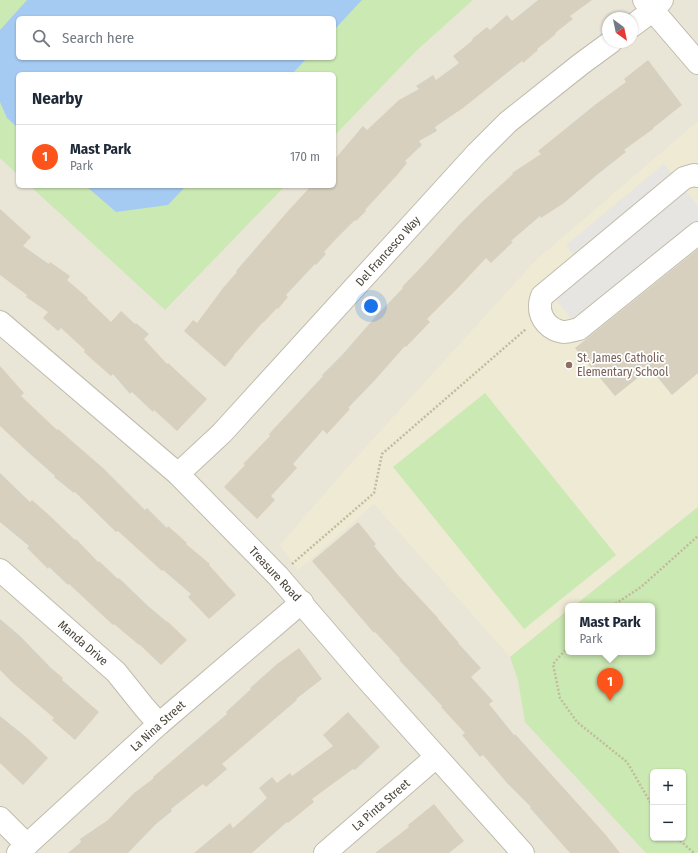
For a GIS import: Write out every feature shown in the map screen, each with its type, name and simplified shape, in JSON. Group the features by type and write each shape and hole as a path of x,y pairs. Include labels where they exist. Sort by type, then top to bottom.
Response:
{"street":[{"path":"638,20 653,4 698,63"},
{"name":"Del Francesco Way","path":"178,474 222,433 471,159 508,122 603,48"},
{"path":"698,176 694,175 684,178 542,296 540,315 545,323 552,329 564,332 579,329 698,233"},
{"name":"Treasure Road","path":"0,322 178,474 302,602 364,676 524,853"},
{"name":"Manda Drive","path":"0,570 116,672 159,724"},
{"name":"La Nina Street","path":"23,849 159,724 302,602"},
{"name":"La Pinta Street","path":"325,853 436,757"},
{"path":"0,818 23,849"}],"path":[{"path":"278,576 374,492 382,454 518,336 540,315"},
{"path":"617,603 641,587 698,536"},
{"path":"565,651 554,664 560,698 577,722 627,762 652,805"},
{"path":"680,841 694,853"}],"shaded area":[{"path":"0,0 698,0 698,853 0,853"},
{"name":"St. James Catholic Elementary School","path":"698,121 698,507 578,603 565,603 565,612 510,657 374,504 298,570 280,545 345,470 535,261"},
{"path":"664,164 698,206 698,240 584,334 541,282 574,255 566,245"}],"green space":[{"path":"0,0 473,0 416,51 336,134 336,72 16,72 16,173 0,158"},
{"path":"32,188 283,188 165,310"},
{"path":"485,393 616,555 524,629 393,467"},
{"path":"698,507 698,853 646,853 525,722 518,680 510,657 565,612 565,655 655,655 655,603 578,603"}],"water":[{"path":"27,0 362,0 336,28 336,16 16,16 16,60 305,60 294,72 16,72 16,126 7,118 0,102 0,30"},
{"path":"88,188 184,188 168,205 116,212"}],"building":[{"path":"538,0 592,0 570,16 573,19 555,33 556,34 537,49 538,50 523,63 522,61 463,108 435,127 437,131 419,141 422,145 405,161 407,163 398,174 365,210 366,211 356,221 355,220 324,252 326,254 286,295 288,297 278,309 277,308 263,322 225,367 184,331 193,320 197,323 237,272 236,271 309,188 336,188 336,158 363,126 367,130 399,100 419,89 416,86 433,75 436,80 459,63 453,56 487,27 490,30 507,15 512,21"},
{"path":"648,60 682,105 624,150 626,152 564,203 541,218 540,216 511,241 513,242 491,263 486,258 427,319 430,322 406,347 405,346 348,408 350,409 327,434 323,430 293,464 297,468 271,496 275,500 257,519 224,487 245,465 243,464 270,436 269,434 323,376 322,375 403,288 402,287 483,201 513,174 512,173 541,154 538,151 626,82 624,79"},
{"path":"0,209 31,237 23,246 70,276 67,280 88,298 87,299 111,322 121,311 135,324 136,323 149,334 144,339 167,364 168,363 207,399 177,431 154,410 153,412 132,392 130,394 113,374 111,376 95,362 84,352 85,350 61,328 58,331 43,318 48,312 26,297 27,295 0,275"},
{"path":"698,249 698,373 672,395 650,368 615,396 575,348"},
{"path":"0,366 24,393 21,396 57,430 58,429 103,468 145,510 147,508 167,528 168,526 187,543 186,544 210,564 209,565 236,595 209,619 188,597 191,594 163,570 162,571 118,531 116,532 75,492 74,493 54,477 55,476 0,426"},
{"path":"0,473 30,502 32,500 75,540 76,539 98,562 99,561 118,579 119,578 187,640 161,665 139,644 114,624 113,625 49,567 48,569 27,548 29,546 0,522"},
{"path":"358,522 376,544 374,546 398,575 438,618 481,668 471,677 493,701 489,704 514,735 515,734 605,834 620,853 570,853 530,808 531,807 507,783 483,755 480,757 462,735 465,733 441,707 442,706 375,632 374,633 312,561"},
{"path":"0,619 20,636 51,668 63,678 62,680 99,712 75,740 52,720 54,718 0,670"},
{"path":"299,648 322,679 296,699 297,700 222,764 227,769 206,787 203,784 171,809 172,811 156,824 128,853 68,853 81,842 80,839 108,820 134,793 154,778 153,777 227,714 226,712 251,689 250,688 277,664"},
{"path":"348,712 380,747 355,770 353,769 312,799 314,802 288,823 287,822 252,853 194,853 230,823 233,828 267,798 259,788 272,777 277,783 290,773 292,776 333,746 323,735"},
{"path":"0,716 26,737 48,758 23,785 0,763"},
{"path":"434,804 464,841 449,853 375,853 409,827 408,825"}],"place":[{"name":"St. James Catholic Elementary School","path":"569,365"},
{"name":"Mast Park","path":"610,701"}]}
